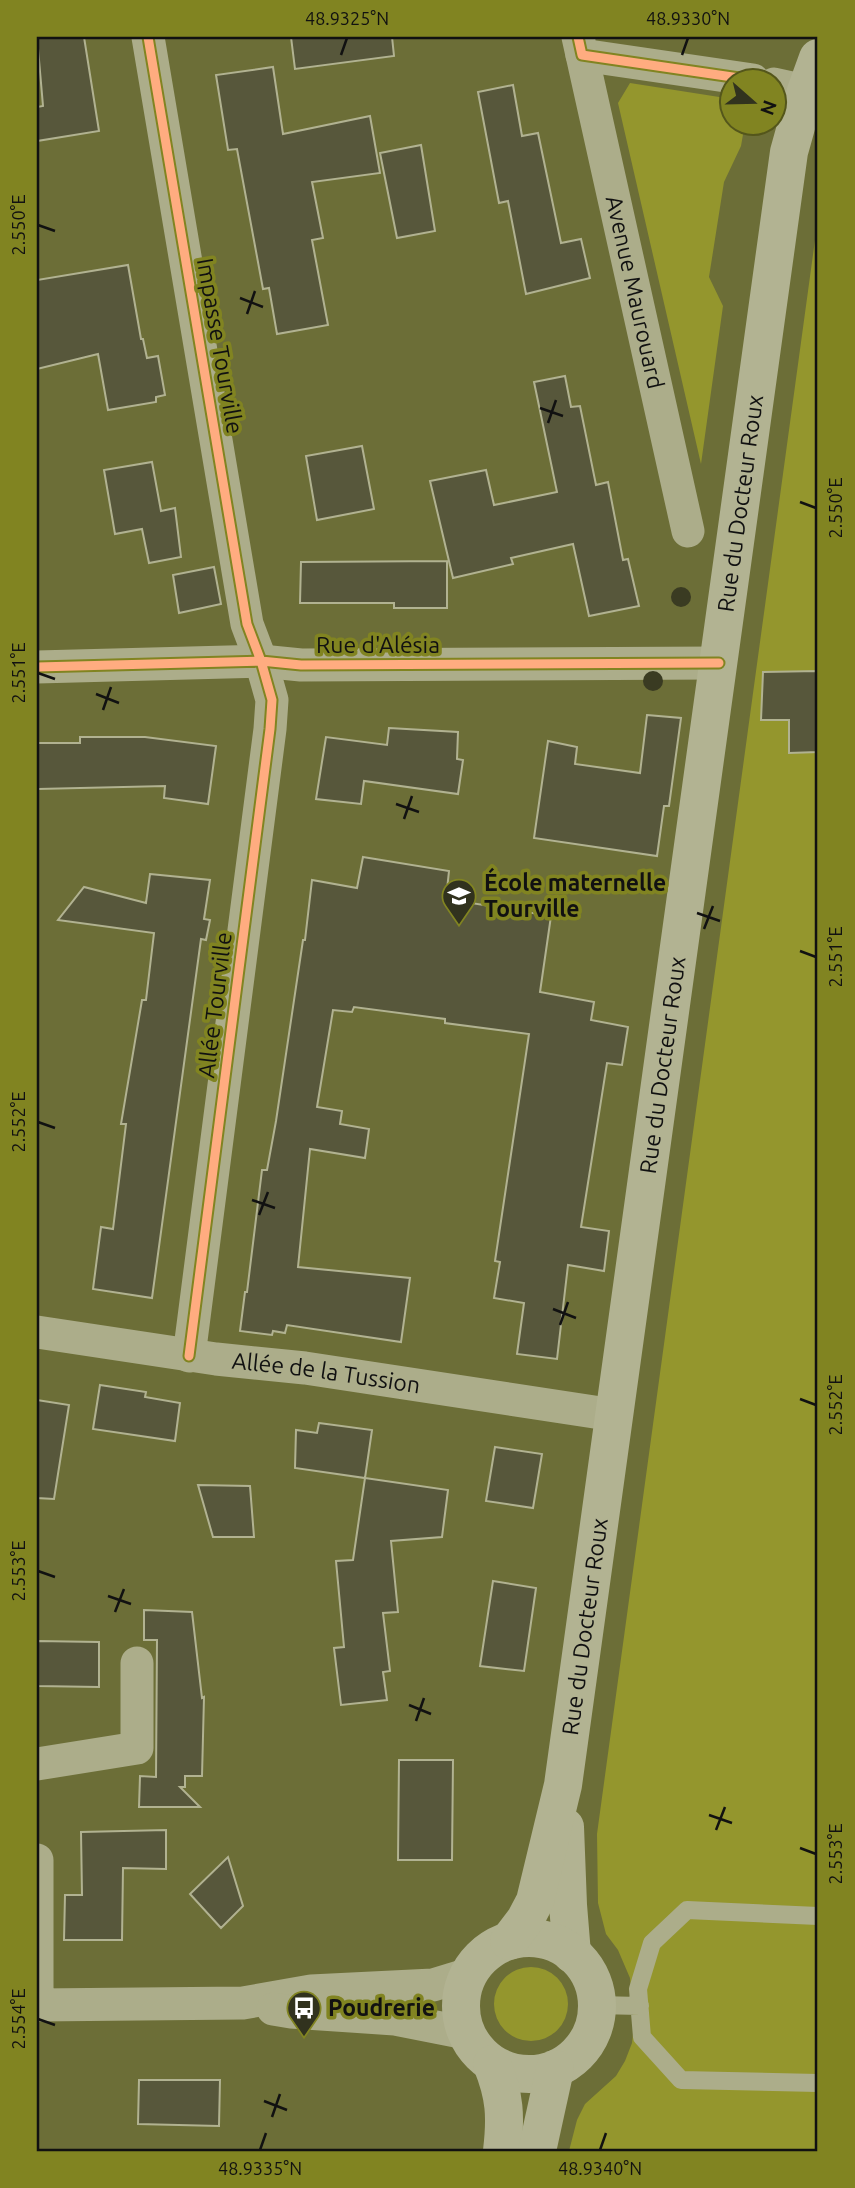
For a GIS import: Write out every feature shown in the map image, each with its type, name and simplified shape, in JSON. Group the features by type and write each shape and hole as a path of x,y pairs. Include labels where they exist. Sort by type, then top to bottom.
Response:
{"main road":[{"name":"Rue du Docteur Roux","path":"509,1941 535,1901 563,1785 800,78"},
{"name":"Rue du Docteur Roux","path":"563,1785 572,1954"},
{"path":"530,1938 551,1942 572,1954 590,1975 597,2005 593,2028 583,2048 571,2060 539,2074 511,2072 492,2064 477,2051 466,2034 462,2019 463,1988 479,1959 492,1948 509,1941 530,1938"},
{"path":"492,2064 502,2089 505,2119 502,2151"},
{"path":"537,2151 555,2069"}],"street":[{"name":"Impasse Tourville","path":"148,37 247,624 261,660"},
{"name":"Avenue Maurouard","path":"688,531 580,46 718,73"},
{"name":"Rue d'Alésia","path":"37,667 261,660 301,665 719,663"},
{"name":"Allée Tourville","path":"189,1356 270,729 272,699 261,660"},
{"name":"Allée de la Tussion","path":"37,1332 189,1356 305,1368 614,1415"},
{"path":"37,1764 136,1748 137,1663"},
{"path":"37,1860 37,2005 243,2003 311,1991 433,1985 469,1974"},
{"path":"243,2003 292,2012 395,2019 466,2034"}],"lane":[{"path":"818,1916 687,1910 652,1943 638,1989 642,2037 681,2080 818,2083"},
{"path":"597,2005 640,2006"}],"shaded area":[{"path":"630,83 718,97 718,136 743,136 741,146 724,182 709,277 723,306 701,464 618,103"},
{"path":"818,218 818,2151 569,2151 577,2120 585,2104 616,2076 632,2043 634,2026 630,1978 618,1950 606,1934 598,1903 597,1834"},
{"path":"531,1967 552,1973 562,1983 568,2004 562,2025 552,2035 531,2041 510,2035 500,2025 494,2004 500,1983 510,1973"}],"building":[{"path":"37,37 84,37 99,131 37,141 37,107 43,106"},
{"path":"291,37 392,37 394,56 295,69"},
{"path":"273,67 283,134 370,116 380,173 312,182 323,238 312,240 328,325 277,334 269,288 263,289 237,149 228,150 216,75"},
{"path":"513,85 522,136 538,133 561,243 581,239 590,278 526,294 508,201 499,203 478,92"},
{"path":"421,145 435,231 397,238 380,153"},
{"path":"128,265 141,339 147,358 158,356 165,395 156,397 156,402 108,410 98,354 37,369 37,280"},
{"path":"565,376 571,407 580,406 596,485 608,482 623,560 628,559 639,606 589,616 573,544 511,558 513,564 453,578 430,481 486,470 494,505 557,492 534,382"},
{"path":"362,446 374,509 317,520 306,456"},
{"path":"152,462 161,511 175,508 181,557 149,563 142,529 115,534 104,470"},
{"path":"447,561 447,608 394,608 394,603 300,603 301,562"},
{"path":"214,567 221,604 179,613 173,575"},
{"path":"818,671 818,752 789,753 789,720 761,720 763,672"},
{"path":"647,715 681,718 669,806 664,806 657,856 534,838 548,741 577,747 575,764 640,773"},
{"path":"389,728 458,732 457,759 463,760 458,794 364,781 361,804 316,799 326,737 387,745"},
{"path":"80,737 145,737 216,746 208,804 164,798 165,786 38,789 37,743 80,743"},
{"path":"363,857 449,871 446,899 551,916 540,992 594,1002 591,1020 628,1027 622,1065 607,1063 581,1227 609,1231 604,1271 568,1265 557,1359 517,1354 524,1303 494,1298 500,1262 495,1261 529,1034 354,1007 352,1012 333,1010 317,1107 342,1111 340,1124 369,1129 365,1158 310,1149 298,1267 410,1278 401,1342 287,1325 285,1333 273,1331 272,1335 240,1331 262,1170 267,1170 276,1121 312,880 357,888"},
{"path":"150,874 210,880 204,919 210,920 206,940 201,939 152,1298 93,1289 101,1227 113,1229 126,1124 121,1124 142,1000 146,1000 154,933 58,920 84,887 146,903"},
{"path":"100,1385 146,1392 145,1397 180,1403 175,1441 93,1429"},
{"path":"37,1400 69,1405 54,1499 37,1498"},
{"path":"319,1423 372,1430 365,1478 295,1468 296,1430 317,1433"},
{"path":"495,1447 542,1454 533,1508 486,1501"},
{"path":"365,1478 448,1490 442,1537 391,1541 398,1612 383,1613 390,1671 383,1672 387,1700 341,1705 334,1648 344,1647 336,1561 353,1560"},
{"path":"198,1485 250,1486 254,1537 213,1537"},
{"path":"493,1581 536,1588 524,1671 480,1666"},
{"path":"144,1610 192,1612 202,1698 204,1697 202,1776 185,1776 185,1787 180,1787 200,1807 139,1807 140,1776 156,1777 157,1640 144,1640"},
{"path":"37,1641 99,1642 99,1687 37,1686"},
{"path":"399,1760 453,1760 452,1860 398,1860"},
{"path":"166,1830 166,1869 123,1868 122,1940 64,1940 65,1895 82,1895 81,1832"},
{"path":"228,1857 243,1906 221,1928 190,1894"},
{"path":"139,2080 220,2080 219,2126 138,2124"}],"cycle path":[{"path":"148,37 247,624 272,700 189,1356"},
{"path":"578,37 582,55 718,75"},
{"path":"37,667 261,661 301,665 719,663"}],"place":[{"name":"École maternelle Tourville","path":"459,926"},
{"name":"Poudrerie","path":"304,2038"}]}
